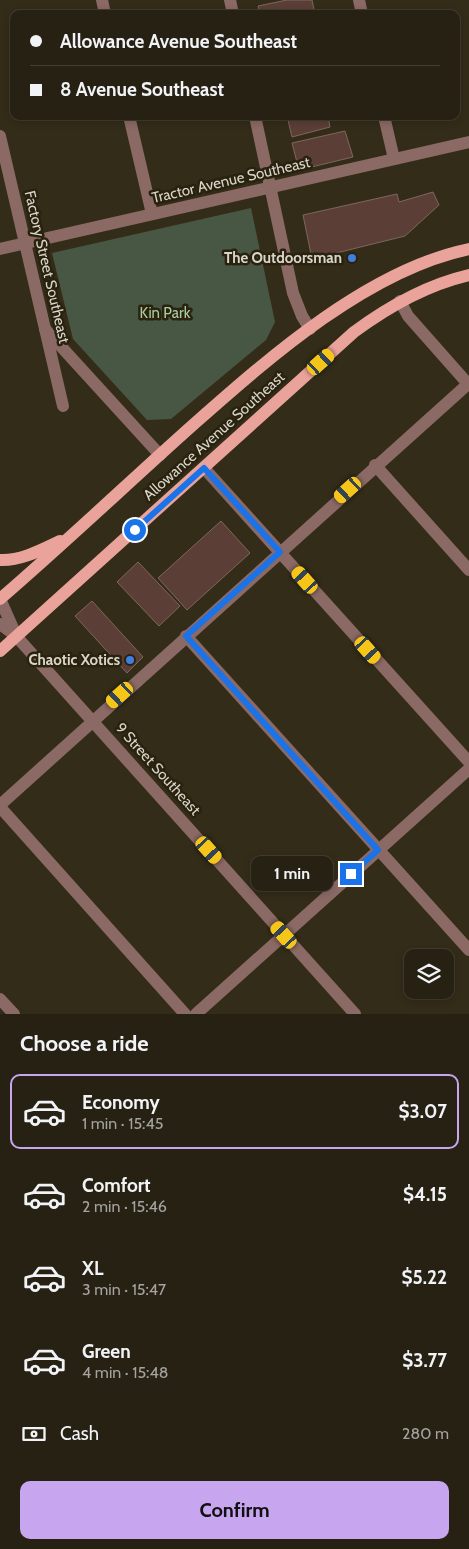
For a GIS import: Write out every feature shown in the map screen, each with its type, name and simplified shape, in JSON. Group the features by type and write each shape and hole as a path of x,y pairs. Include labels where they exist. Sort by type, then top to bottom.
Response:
{"main road":[{"name":"Allowance Avenue Southeast","path":"0,599 160,454 264,364 310,330 395,274 429,260 469,249"},
{"name":"Allowance Avenue Southeast","path":"0,651 354,332 400,301 445,282 469,276"},
{"path":"0,560 30,555 71,536"}],"street":[{"path":"130,120 152,214"},
{"path":"256,120 293,292 302,316 310,330"},
{"path":"385,120 394,159"},
{"name":"Factory Street Southeast","path":"0,136 63,406"},
{"name":"Tractor Avenue Southeast","path":"0,249 469,142"},
{"path":"185,1014 0,806 92,720 375,465 468,384 408,316 400,301"},
{"path":"44,328 160,454"},
{"path":"375,465 469,570"},
{"path":"204,468 469,762"},
{"name":"9 Street Southeast","path":"0,599 16,636"},
{"name":"9 Street Southeast","path":"0,624 16,636 355,1014"},
{"path":"186,636 469,950"},
{"path":"196,1014 469,769"},
{"path":"0,999 14,1014"}],"green space":[{"name":"Kin Park","path":"251,208 275,322 266,340 171,419 147,420 73,339 52,253"}],"building":[{"path":"287,0 312,0 314,10 259,10 258,6"},
{"path":"288,120 329,120 330,127 292,137"},
{"path":"345,131 353,157 299,170 292,143"},
{"path":"433,192 439,205 405,236 312,259 303,215 397,194 399,202"},
{"path":"221,521 250,553 187,610 158,578"},
{"path":"138,562 180,606 159,626 117,582"},
{"path":"92,601 143,657 127,673 75,616"}],"place":[{"name":"The Outdoorsman","path":"352,258"},
{"name":"Chaotic Xotics","path":"130,660"}],"route":[{"path":"135,530 204,468 280,552 186,636 378,850 351,874"}]}
